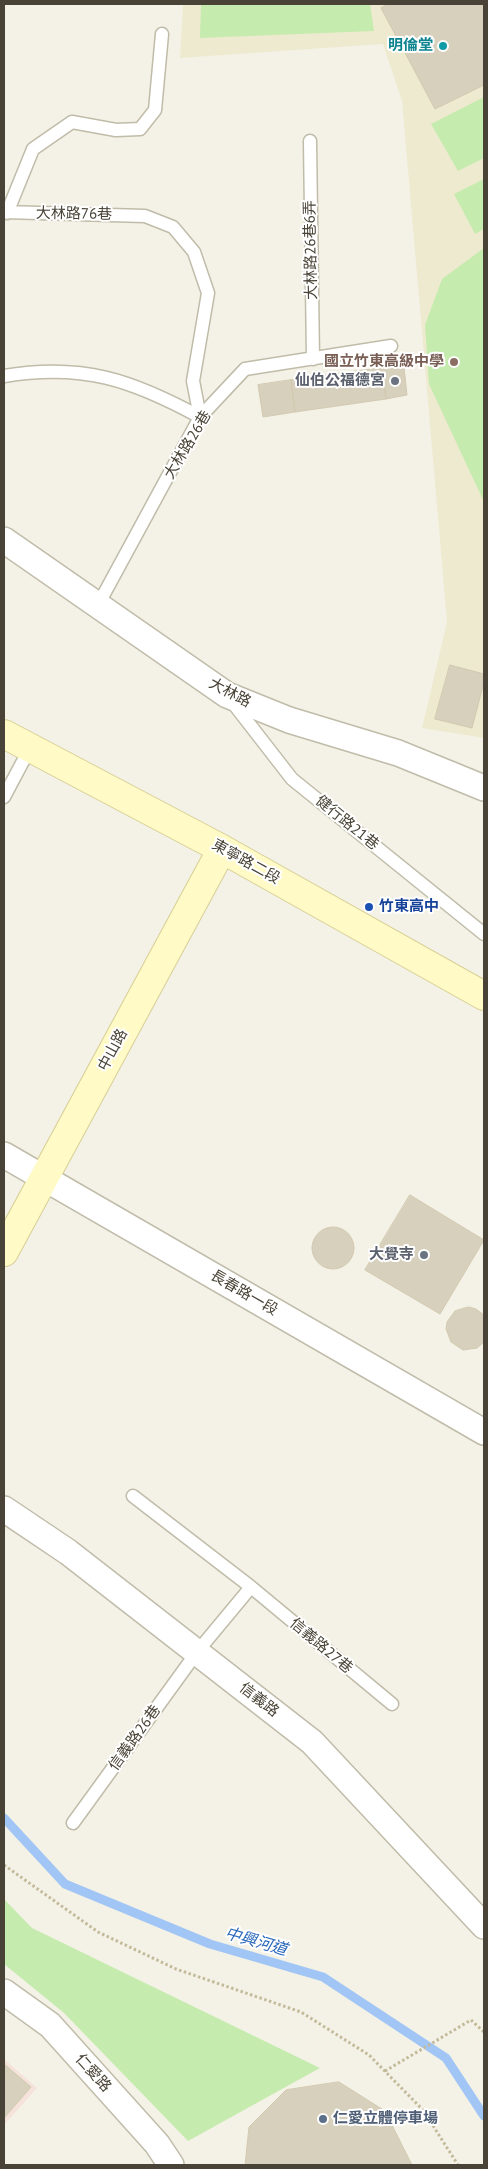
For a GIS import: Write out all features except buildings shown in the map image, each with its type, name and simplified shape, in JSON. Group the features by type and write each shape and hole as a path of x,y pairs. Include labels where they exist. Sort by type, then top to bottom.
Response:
{"main road":[{"name":"東寧路二段","path":"4,734 222,849 484,996"},
{"name":"中山路","path":"4,1252 222,849"}],"street":[{"name":"大林路","path":"4,540 227,695 290,720 398,753 484,788"},
{"name":"長春路一段","path":"4,1154 484,1432"},
{"name":"信義路","path":"4,1509 68,1552 312,1742 484,1926"},
{"name":"仁愛路","path":"4,1992 50,2025 157,2144 171,2165"}],"lane":[{"path":"6,212 33,149 72,122 116,130 140,129 155,110 162,34"},
{"name":"大林路26巷6弄","path":"310,141 313,359"},
{"name":"大林路76巷","path":"6,212 144,216 173,227 194,252 208,293 193,382 200,417"},
{"name":"大林路26巷","path":"98,605 200,417 245,369 392,346"},
{"path":"4,376 33,372 83,372 130,383 200,417"},
{"name":"健行路21巷","path":"227,695 292,779 484,934"},
{"path":"4,796 30,748"},
{"name":"信義路27巷","path":"133,1496 251,1587 392,1704"},
{"path":"197,1652 251,1587"},
{"name":"信義路26巷","path":"74,1823 197,1652"}],"path":[{"path":"4,1865 98,1932 176,1969 301,2012 369,2055 423,2110 458,2165"},
{"path":"385,2072 471,2020 484,2032"}],"shaded area":[{"name":"國立竹東高級中學","path":"183,4 484,4 484,738 422,728 447,622 402,101 383,44 180,58"},
{"path":"4,2059 37,2088 4,2125"}],"green space":[{"path":"201,4 370,4 374,31 200,38"},
{"path":"484,97 484,158 458,171 431,124"},
{"path":"484,179 484,229 475,234 454,194"},
{"path":"484,248 484,502 429,384 425,325 442,279"},
{"path":"4,1899 32,1928 320,2068 188,2141 64,2013 4,1964"}],"waterway":[{"name":"中興河道","path":"4,1818 65,1884 210,1944 323,1977 446,2058 484,2116"}],"place":[{"name":"明倫堂","path":"443,46"},
{"name":"國立竹東高級中學","path":"454,362"},
{"name":"仙伯公福德宮","path":"395,381"},
{"name":"竹東高中","path":"369,907"},
{"name":"大覺寺","path":"424,1255"},
{"name":"仁愛立體停車場","path":"323,2119"}]}
